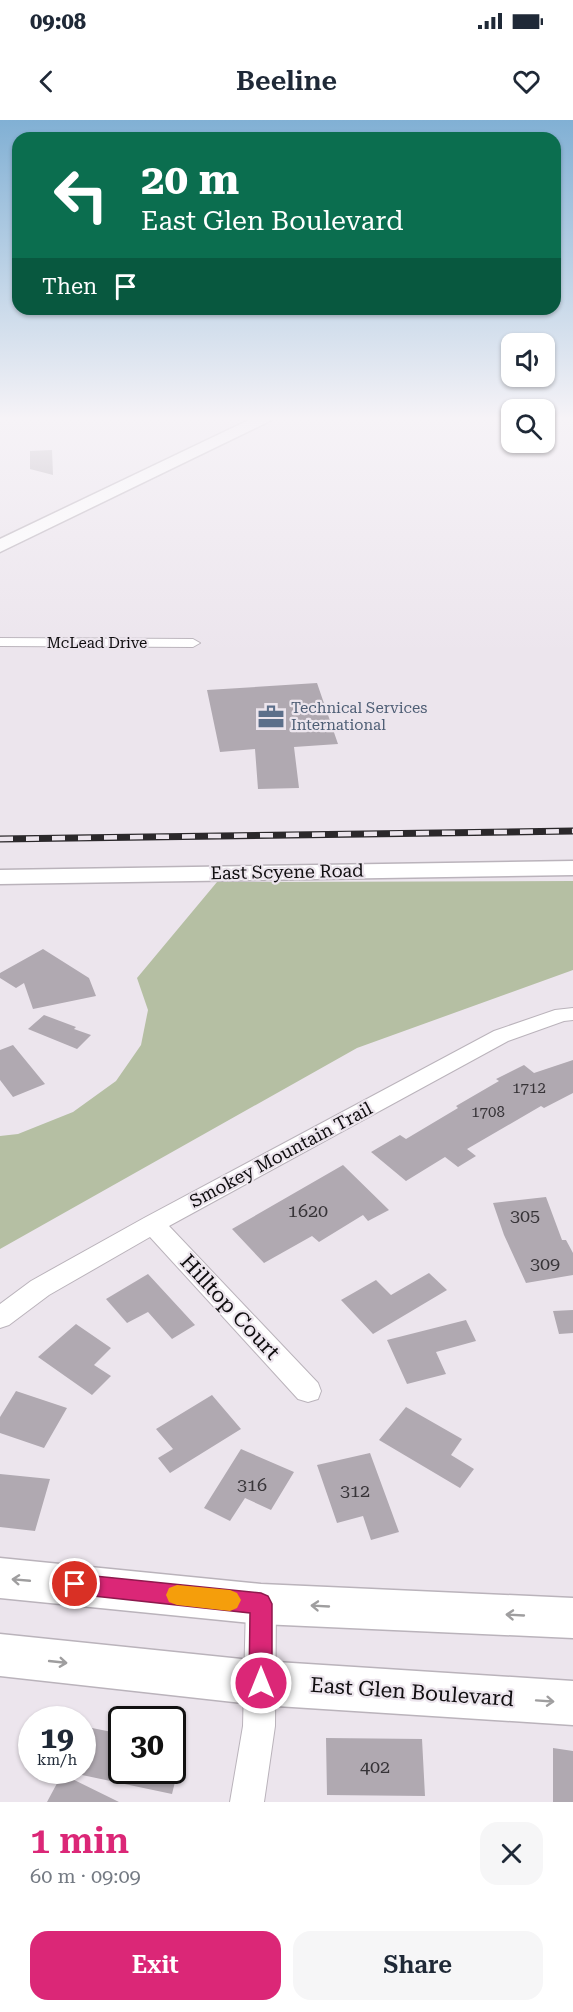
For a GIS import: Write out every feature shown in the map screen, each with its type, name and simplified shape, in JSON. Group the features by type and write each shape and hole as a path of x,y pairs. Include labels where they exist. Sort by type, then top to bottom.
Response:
{"main road":[{"path":"0,546 102,496"},
{"path":"0,1578 261,1604 573,1617"},
{"name":"East Glen Boulevard","path":"0,1655 261,1683 573,1703"}],"street":[{"name":"McLead Drive","path":"0,642 193,643"},
{"name":"East Scyene Road","path":"0,877 573,868"},
{"name":"Smokey Mountain Trail","path":"0,1318 40,1288 153,1224 501,1036 573,1014"},
{"name":"Hilltop Court","path":"153,1224 308,1391"},
{"path":"247,1802 259,1726 261,1604"}],"green space":[{"path":"573,881 573,970 357,1048 0,1249 0,1136 18,1134 73,1112 116,1081 141,1045 148,1010 137,978 217,882"}],"building":[{"name":"Technical Services International","path":"317,683 338,744 294,747 299,788 258,789 255,749 220,752 207,690"},
{"path":"43,949 89,978 96,996 33,1009 24,983 16,988 0,978 0,973"},
{"path":"44,1015 91,1035 77,1049 28,1029"},
{"path":"13,1045 45,1084 13,1097 0,1080 0,1050"},
{"path":"573,1060 573,1093 544,1108 541,1106 467,1149 476,1156 458,1167 445,1157 406,1181 371,1152 400,1135 406,1139 499,1081 496,1079 524,1065 534,1073"},
{"path":"343,1165 389,1210 368,1221 363,1215 319,1242 312,1236 264,1263 232,1229"},
{"path":"546,1197 562,1240 566,1240 573,1253 573,1275 526,1283 504,1235 493,1203"},
{"path":"429,1273 447,1290 373,1334 341,1300 376,1280 391,1295"},
{"path":"148,1274 195,1325 172,1339 148,1312 127,1323 106,1299"},
{"path":"573,1310 573,1333 559,1334 553,1311"},
{"path":"466,1320 476,1341 436,1352 446,1374 407,1384 387,1340"},
{"path":"76,1324 111,1348 94,1365 111,1376 92,1395 38,1357"},
{"path":"16,1391 67,1408 44,1448 0,1433 0,1417"},
{"path":"212,1395 241,1429 170,1473 158,1458 173,1449 156,1429"},
{"path":"406,1407 462,1439 451,1455 474,1469 460,1488 379,1440"},
{"path":"241,1449 294,1472 271,1510 245,1498 230,1521 204,1508"},
{"path":"370,1453 399,1532 371,1540 363,1516 337,1523 317,1465"},
{"path":"0,1474 50,1479 35,1531 0,1527"},
{"path":"96,1729 108,1731 108,1780 96,1778"},
{"path":"326,1738 422,1739 425,1796 327,1795"},
{"path":"553,1748 573,1751 573,1802 553,1802"},
{"path":"57,1784 82,1784 119,1802 47,1802"},
{"path":"125,1784 174,1784 172,1794"}],"railway":[{"path":"0,839 573,831"}],"slow traffic":[{"path":"177,1595 230,1600"}],"place":[{"name":"Technical Services International","path":"271,717"}],"route":[{"path":"75,1584 261,1604 261,1683"}]}
